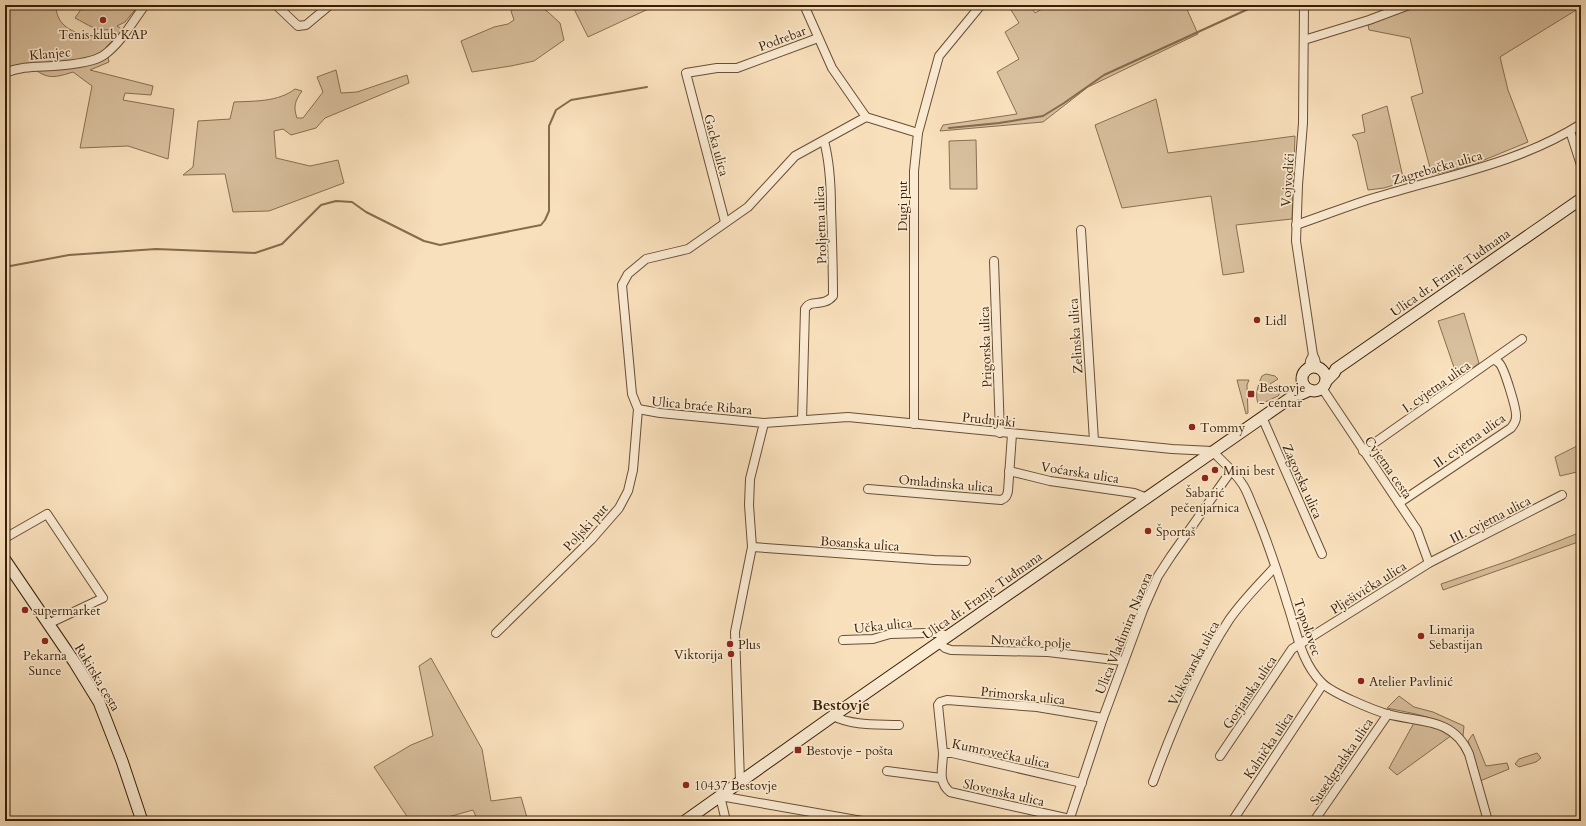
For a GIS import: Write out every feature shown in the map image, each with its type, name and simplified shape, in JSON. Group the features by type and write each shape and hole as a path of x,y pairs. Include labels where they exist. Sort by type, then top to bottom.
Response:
{"main road":[{"name":"Ulica dr. Franje Tuđmana","path":"685,821 1212,451 1296,394 1301,394 1318,378 1336,369 1581,199"},
{"path":"1296,394 1302,380 1305,386 1318,378"},
{"name":"Rakitska cesta","path":"5,560 75,663 99,702 122,761 142,821"}],"street":[{"name":"Klanjec","path":"5,73 29,67 85,62 104,56 116,43 145,5"},
{"path":"276,5 298,26 306,25 330,5"},
{"path":"804,5 818,38"},
{"name":"Dugi put","path":"914,424 914,171 918,133 940,56 981,5"},
{"name":"Vojvodići","path":"1304,5 1303,123 1298,178 1296,225 1298,258 1318,378"},
{"path":"1304,40 1368,20 1409,5"},
{"name":"Podrebar","path":"686,74 717,68 737,68 818,38 832,68 866,117"},
{"name":"Gacka ulica","path":"686,74 725,222"},
{"path":"866,117 918,133"},
{"name":"Ulica braće Ribara","path":"740,782 735,632 752,547 749,505 750,480 764,423 660,413 638,409 632,394 622,285 628,274 646,259 688,249 748,207 795,156 866,117"},
{"name":"Zagrebačka ulica","path":"1296,225 1376,197 1501,161 1570,131 1581,124"},
{"path":"1570,131 1581,165"},
{"name":"Proljetna ulica","path":"802,420 805,309 807,305 811,303 823,303 829,301 833,296 830,176 828,154 824,141"},
{"name":"Zelinska ulica","path":"1081,230 1094,441"},
{"name":"Prigorska ulica","path":"994,261 1000,433"},
{"name":"I. cvjetna ulica","path":"1363,451 1522,339"},
{"name":"II. cvjetna ulica","path":"1400,503 1511,428 1516,422 1516,415 1502,366 1499,362 1494,360"},
{"name":"Cvjetna cesta","path":"1318,378 1363,451 1400,503 1417,530 1429,563"},
{"name":"Poljski put","path":"496,633 591,540 619,508 628,491 633,470 638,409"},
{"name":"Prudnjaki","path":"764,423 848,417 1000,433 1172,449 1212,451"},
{"name":"Zagorska ulica","path":"1262,417 1322,554"},
{"name":"Omladinska ulica","path":"868,489 1001,500 1007,496 1012,434"},
{"name":"Topolovec","path":"1212,451 1243,485 1255,511 1263,530 1299,644 1314,673 1323,684 1347,698 1388,714 1445,726 1459,737 1469,754 1488,821"},
{"name":"Voćarska ulica","path":"1009,471 1050,480 1134,493 1147,498"},
{"name":"Ulica Vladimira Nazora","path":"1070,820 1102,718 1143,610 1158,576 1231,471"},
{"name":"III. cvjetna ulica","path":"1429,563 1562,495"},
{"path":"5,538 47,514 103,598 48,624"},
{"name":"Bosanska ulica","path":"752,547 966,561"},
{"name":"Plješivička ulica","path":"1299,644 1429,563"},
{"name":"Vukovarska ulica","path":"1153,782 1170,735 1210,652 1230,619 1274,567"},
{"name":"Učka ulica","path":"843,640 873,639 890,634 939,633 948,636"},
{"name":"Novačko polje","path":"938,643 951,650 1048,652 1124,661"},
{"name":"Gorjanska ulica","path":"1220,756 1292,649 1299,644"},
{"name":"Kalnička ulica","path":"1233,820 1323,684"},
{"name":"Primorska ulica","path":"940,702 947,700 1037,707 1102,718"},
{"name":"Kumrovečka ulica","path":"940,702 938,705 944,753 952,753 1082,783"},
{"name":"Susedgradska ulica","path":"1314,821 1388,714"},
{"path":"833,716 844,721 899,726"},
{"path":"887,771 941,778 944,753"},
{"name":"Slovenska ulica","path":"941,778 946,788 950,792 1070,820"},
{"path":"726,821 720,796 862,821"}],"shaded area":[{"path":"5,5 55,5 57,14 62,23 72,31 93,36 106,33 111,29 97,29 75,18 84,5 139,5 125,22 117,26 123,30 106,47 109,62 90,70 153,86 151,95 125,93 123,100 174,109 168,159 128,146 80,148 92,86 73,72 59,76 49,76 40,73 28,64 5,69"},
{"path":"521,5 538,5 548,12 560,23 564,40 534,61 472,72 461,41 494,27 508,24 514,20 511,11"},
{"path":"572,5 657,5 588,37"},
{"path":"1008,5 1030,5 1035,13 1049,5 1185,5 1198,34 1088,87 1043,122 940,131 943,125 1017,114 997,72 1019,59 1005,32 1019,23"},
{"path":"1417,5 1581,5 1581,7 1500,57 1508,90 1528,142 1472,165 1432,175 1411,97 1423,93 1410,38 1369,30 1368,25"},
{"path":"336,70 341,93 357,92 407,75 409,83 325,118 316,128 291,135 283,129 274,131 276,158 310,166 338,160 344,183 269,211 233,212 225,174 183,175 193,167 198,121 230,119 234,102 274,99 295,89 302,91 296,101 295,110 297,118 303,118 323,92 317,77"},
{"path":"1156,99 1168,153 1295,136 1292,219 1236,225 1244,272 1223,275 1211,196 1122,208 1095,125"},
{"path":"1387,106 1404,182 1384,188 1368,190 1357,141 1352,135 1365,132 1362,115"},
{"path":"976,140 977,189 950,189 949,141"},
{"path":"1464,313 1479,363 1458,379 1438,321"},
{"path":"1266,374 1275,376 1278,379 1270,384 1271,387 1280,384 1281,392 1278,396 1259,405 1257,398 1258,387 1262,376"},
{"path":"1237,380 1249,380 1247,385 1248,413 1246,414"},
{"path":"1581,444 1581,471 1560,476 1555,457"},
{"path":"1581,532 1581,541 1443,590 1441,584 1511,560"},
{"path":"431,658 482,749 491,801 521,797 528,821 478,821 473,810 448,817 442,821 410,821 374,767 411,745 433,736 419,666"},
{"path":"1399,696 1414,707 1433,712 1464,726 1463,736 1446,724 1437,720 1387,708"},
{"path":"1415,721 1430,725 1452,735 1397,775 1389,768"},
{"path":"1473,734 1486,766 1507,763 1509,769 1480,781 1468,741"},
{"path":"1537,753 1541,758 1536,762 1519,767 1515,764 1519,759"}],"waterway":[{"path":"949,128 999,123 1043,116 1104,75 1257,5"},
{"path":"5,267 69,255 156,249 255,253 282,244 321,205 336,201 352,202 366,212 424,241 440,245 541,225 549,211 549,126 556,110 571,100 647,87"}],"place":[{"name":"Tenis klub KAP","path":"103,20"},
{"name":"Lidl","path":"1257,320"},
{"name":"Bestovje - centar","path":"1251,394"},
{"name":"Tommy","path":"1192,427"},
{"name":"Mini best","path":"1215,470"},
{"name":"Šabarić pečenjarnica","path":"1205,478"},
{"name":"Športaš","path":"1148,531"},
{"name":"supermarket","path":"25,610"},
{"name":"Limarija Sebastijan","path":"1421,636"},
{"name":"Pekarna Sunce","path":"45,641"},
{"name":"Plus","path":"730,644"},
{"name":"Viktorija","path":"731,654"},
{"name":"Atelier Pavlinić","path":"1361,681"},
{"name":"Bestovje - pošta","path":"798,750"},
{"name":"10437 Bestovje","path":"686,785"}],"district":[{"name":"Bestovje","path":"841,705"}]}
